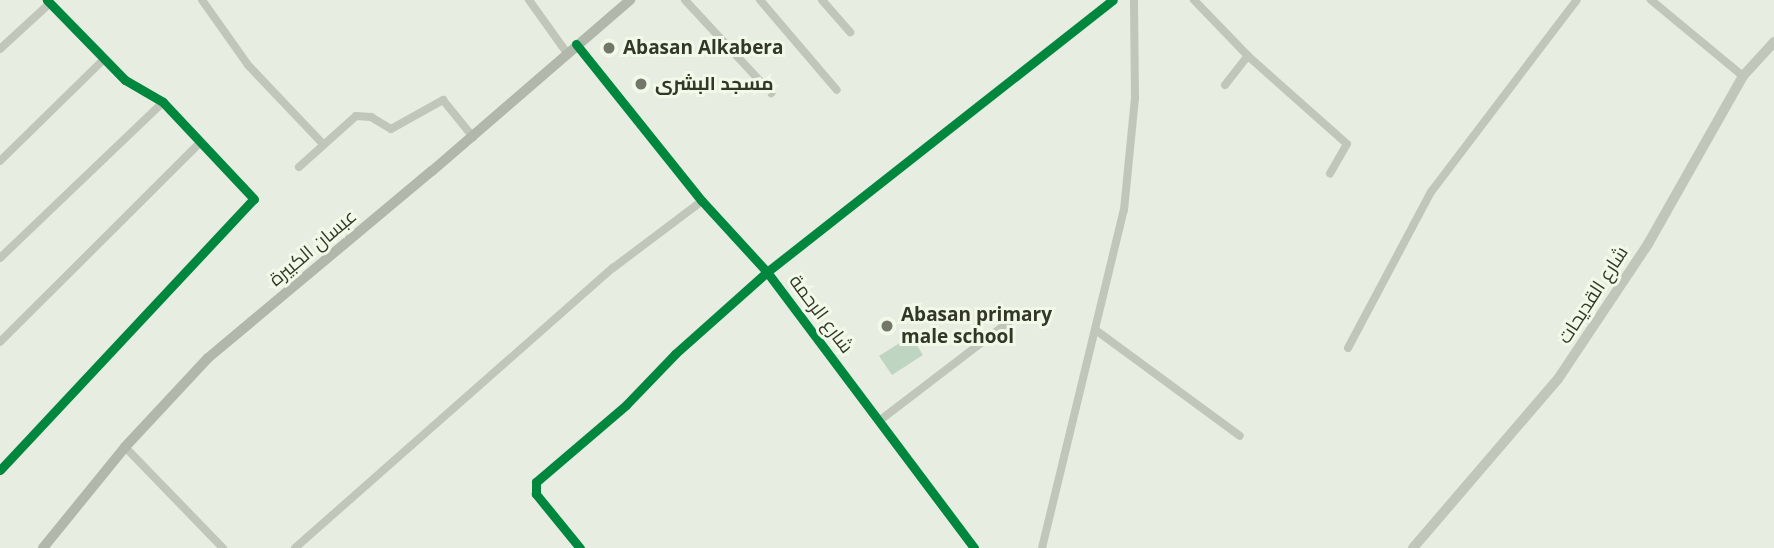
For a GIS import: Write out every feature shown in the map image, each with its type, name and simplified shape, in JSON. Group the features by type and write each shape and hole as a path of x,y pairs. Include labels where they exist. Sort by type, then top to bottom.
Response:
{"main road":[{"name":"عبسان الكبيرة","path":"43,548 125,447 208,358 472,137 576,44 630,0"}],"street":[{"path":"202,0 248,65 323,144"},
{"path":"529,0 567,54"},
{"path":"685,0 771,93"},
{"path":"760,0 837,90"},
{"path":"822,0 850,32"},
{"path":"1042,548 1097,331 1124,210 1132,148 1134,0"},
{"path":"1194,0 1248,57 1347,144 1330,173"},
{"path":"1348,348 1431,192 1577,0"},
{"path":"1651,0 1743,76"},
{"path":"0,49 48,1 125,80 163,102 254,199 0,470"},
{"path":"580,548 536,494 536,482 626,405 675,354 767,272 1109,1"},
{"name":"شارع القديحات","path":"1413,548 1558,379 1648,244 1743,76 1774,42"},
{"name":"شارع الرحمة","path":"576,44 702,201 767,272 974,548"},
{"path":"1225,85 1248,57"},
{"path":"0,161 103,60"},
{"path":"299,167 356,116 371,117 391,129 443,100 472,137"},
{"path":"0,258 163,102"},
{"path":"0,342 200,143"},
{"path":"295,548 395,458 531,344 613,268 702,201"},
{"path":"879,421 1019,314"},
{"path":"1097,331 1240,436"},
{"path":"125,447 223,548"}],"green space":[{"path":"911,336 923,355 892,375 879,356"}],"cycle path":[{"path":"0,470 254,199 163,102 125,80 47,0"},
{"path":"580,548 536,494 536,482 626,405 675,354 767,272 1113,0"},
{"path":"576,44 702,201 767,272 974,548"}],"place":[{"name":"Abasan Alkabera","path":"609,48"},
{"name":"مسجد البشرى","path":"641,84"},
{"name":"Abasan primary male school","path":"887,326"}]}
